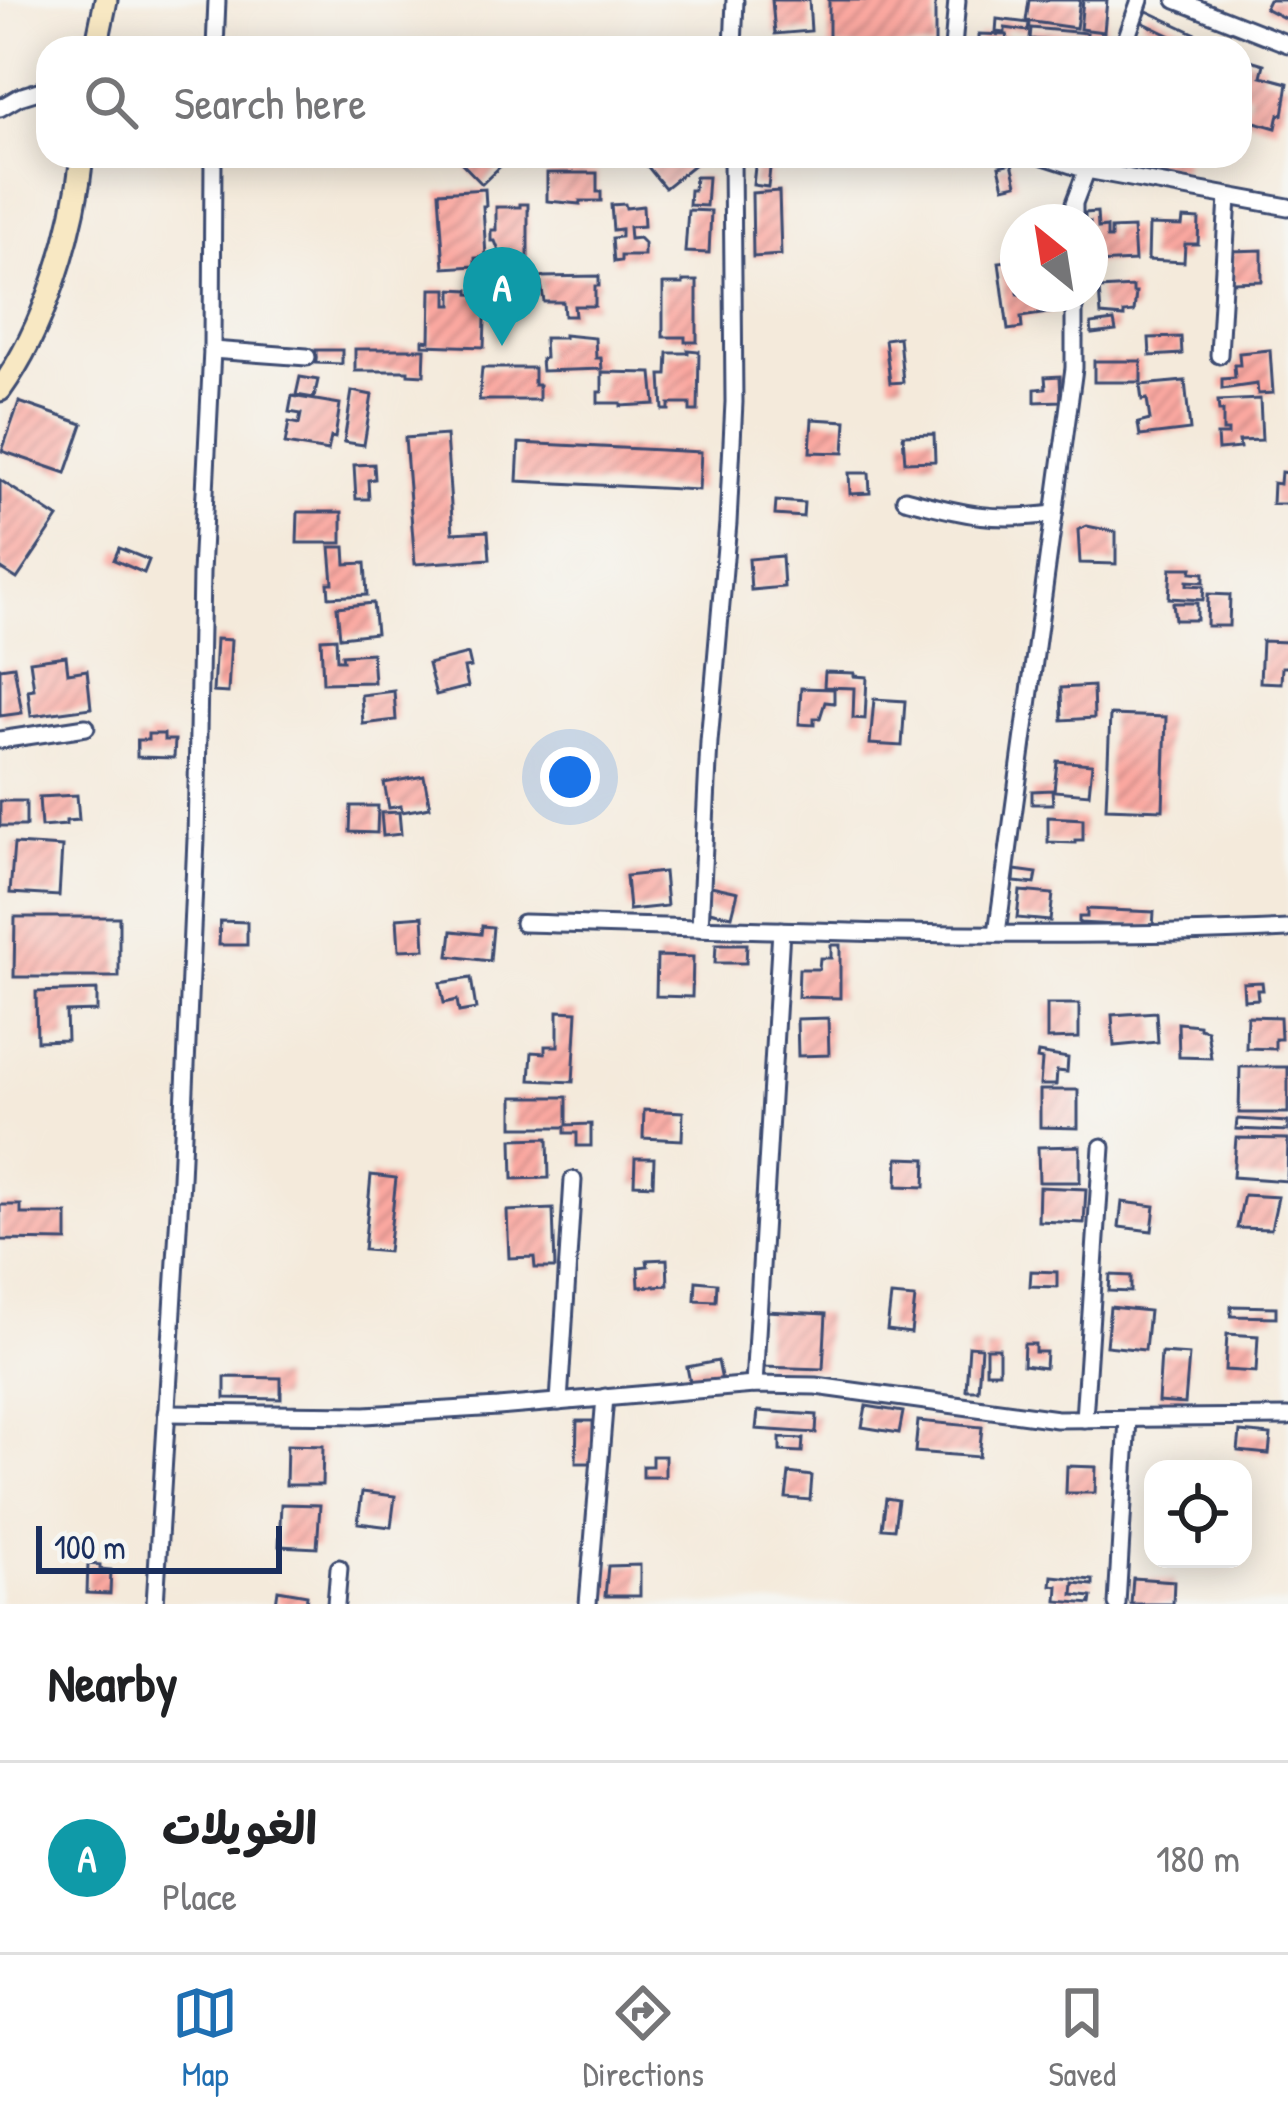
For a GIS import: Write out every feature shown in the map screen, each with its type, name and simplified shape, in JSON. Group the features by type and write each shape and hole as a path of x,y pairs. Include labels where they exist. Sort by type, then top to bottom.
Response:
{"street":[{"path":"216,36 217,0"},
{"path":"734,36 735,0"},
{"path":"954,36 956,0"},
{"path":"1127,36 1140,0"},
{"path":"1176,0 1288,44"},
{"path":"98,36 102,5"},
{"path":"0,108 36,92"},
{"path":"0,390 47,299 64,246 80,168"},
{"path":"155,1604 190,991 212,350 213,168"},
{"path":"700,928 734,402 732,168"},
{"path":"1074,204 1087,168"},
{"path":"1110,168 1288,207"},
{"path":"1220,355 1228,196"},
{"path":"997,933 1074,368 1074,312"},
{"path":"212,350 307,357"},
{"path":"904,499 971,516 1013,519 1054,514"},
{"path":"0,740 86,727"},
{"path":"523,923 997,933 1288,929"},
{"path":"754,1384 781,930"},
{"path":"1084,1419 1102,1147"},
{"path":"559,1402 573,1180"},
{"path":"166,1413 365,1415 754,1384 816,1386 1084,1419 1288,1417"},
{"path":"588,1604 605,1396"},
{"path":"1117,1604 1128,1419"},
{"path":"336,1604 339,1568"}],"building":[{"path":"772,0 809,0 811,31 775,34"},
{"path":"829,0 935,0 935,36 829,36"},
{"path":"1029,0 1080,0 1076,28 1026,21"},
{"path":"1083,0 1107,0 1104,32 1080,29"},
{"path":"1269,0 1288,0 1288,20 1265,8"},
{"path":"1147,11 1198,35 1171,36 1142,22"},
{"path":"997,19 1029,23 1028,31 1005,28 1005,33 996,32"},
{"path":"1031,28 1087,33 1087,36 1030,36"},
{"path":"1252,60 1264,64 1261,76 1288,83 1276,128 1252,121"},
{"path":"467,168 499,168 482,184"},
{"path":"649,168 690,168 665,188"},
{"path":"755,168 770,168 768,187 753,185"},
{"path":"999,168 1013,168 1017,184 1004,187"},
{"path":"547,173 597,173 601,201 547,201"},
{"path":"695,177 708,177 706,206 689,205"},
{"path":"485,189 486,257 475,258 475,266 444,268 439,192"},
{"path":"779,191 781,255 753,257 752,193"},
{"path":"528,204 528,259 502,259 491,241 496,207"},
{"path":"625,204 626,208 643,206 644,226 629,227 630,239 644,243 644,256 621,256 621,261 614,262 612,238 621,237 621,229 613,230 611,205"},
{"path":"688,210 711,211 709,253 685,252"},
{"path":"1183,218 1199,219 1198,244 1185,244 1184,262 1148,260 1149,225 1182,226"},
{"path":"1133,228 1135,261 1108,262 1111,229"},
{"path":"1262,250 1262,281 1232,282 1232,251"},
{"path":"599,276 595,306 574,306 575,316 564,316 563,302 544,302 540,277"},
{"path":"697,281 697,342 663,337 663,284"},
{"path":"1133,287 1134,312 1124,317 1101,315 1108,312 1108,288"},
{"path":"431,289 447,289 447,305 452,305 452,289 486,295 484,347 423,345 423,340 430,341"},
{"path":"1006,312 1055,312 1021,317 1022,328 1008,330"},
{"path":"1114,321 1116,331 1092,334 1091,324"},
{"path":"899,337 903,382 890,383 885,339"},
{"path":"1181,337 1182,354 1150,356 1149,338"},
{"path":"544,338 595,338 602,369 542,371"},
{"path":"355,349 425,349 424,375 355,371"},
{"path":"316,350 342,350 342,364 316,363"},
{"path":"1270,350 1273,393 1258,394 1257,384 1222,389 1222,379 1235,378 1239,353"},
{"path":"699,351 698,411 690,411 690,404 669,404 669,410 663,410 661,375 667,375 668,353"},
{"path":"1094,361 1141,361 1141,382 1094,382"},
{"path":"482,368 534,368 539,400 479,400"},
{"path":"602,372 652,373 655,404 598,403"},
{"path":"1060,376 1061,401 1035,402 1035,389 1046,388 1045,377"},
{"path":"300,377 318,380 314,398 296,395"},
{"path":"1185,381 1190,430 1140,436 1138,423 1150,420 1140,385"},
{"path":"352,391 372,395 364,445 344,442"},
{"path":"292,396 340,404 328,451 285,444 289,422 299,424 301,414 289,412"},
{"path":"1260,399 1262,440 1239,441 1240,448 1218,450 1217,435 1228,435 1228,431 1223,431 1218,401"},
{"path":"19,402 83,424 66,473 2,451"},
{"path":"812,419 846,421 844,453 810,452"},
{"path":"934,434 935,461 905,462 903,435"},
{"path":"446,435 453,533 488,531 490,559 415,564 405,438"},
{"path":"519,443 701,452 699,490 517,481"},
{"path":"374,464 375,479 368,480 369,499 356,499 354,465"},
{"path":"1281,472 1288,473 1288,504 1272,504 1273,483 1280,484"},
{"path":"849,473 869,473 870,493 850,494"},
{"path":"0,480 58,518 17,579 0,568"},
{"path":"776,501 804,503 803,517 775,515"},
{"path":"298,512 342,512 342,543 297,543"},
{"path":"1087,526 1116,532 1116,564 1080,563 1078,530"},
{"path":"330,547 345,547 346,564 365,563 367,595 329,597 328,583 333,583"},
{"path":"119,548 149,560 144,573 114,560"},
{"path":"782,556 784,587 751,590 749,559"},
{"path":"1171,568 1204,573 1204,582 1187,581 1187,585 1204,586 1203,600 1169,598"},
{"path":"1208,594 1230,595 1229,626 1207,626"},
{"path":"373,603 376,633 340,637 337,607"},
{"path":"1173,603 1197,603 1197,620 1175,620"},
{"path":"336,638 337,660 343,660 342,655 372,653 374,682 323,683 321,639"},
{"path":"216,639 231,640 228,693 213,692"},
{"path":"1262,641 1288,642 1288,667 1282,667 1281,683 1260,682"},
{"path":"468,654 471,667 464,668 468,687 436,695 428,664"},
{"path":"66,656 68,673 87,670 91,708 31,716 30,661"},
{"path":"14,666 22,713 0,716 0,668"},
{"path":"825,672 867,677 865,719 853,718 854,688 824,687"},
{"path":"1093,686 1094,718 1062,720 1061,688"},
{"path":"801,688 834,689 834,703 825,702 814,725 799,724"},
{"path":"394,691 396,720 363,724 361,695"},
{"path":"874,699 905,701 902,746 870,744"},
{"path":"1110,715 1166,717 1163,810 1106,808"},
{"path":"148,734 175,740 174,758 137,757 137,740 148,740"},
{"path":"1057,761 1092,764 1089,794 1054,791"},
{"path":"424,776 430,807 402,812 401,806 389,808 384,783"},
{"path":"1052,790 1053,804 1032,804 1032,791"},
{"path":"77,795 79,820 41,827 39,797"},
{"path":"0,801 26,801 26,826 0,826"},
{"path":"351,806 378,806 377,833 350,832"},
{"path":"399,812 401,834 383,836 381,813"},
{"path":"1048,817 1083,819 1083,840 1048,842"},
{"path":"14,844 62,847 59,896 10,893"},
{"path":"1015,870 1037,873 1035,884 1014,882"},
{"path":"664,872 667,906 629,910 626,876"},
{"path":"711,886 738,892 732,916 705,910"},
{"path":"1020,891 1053,894 1050,921 1017,918"},
{"path":"1087,909 1154,912 1153,927 1079,923 1079,917 1087,917"},
{"path":"423,916 425,949 399,950 397,918"},
{"path":"15,917 119,917 119,977 14,977"},
{"path":"220,921 247,922 247,945 219,945"},
{"path":"482,926 493,927 490,961 449,956 452,931 481,934"},
{"path":"716,944 747,944 746,963 715,963"},
{"path":"831,945 840,945 840,998 798,997 799,969 819,969 820,958 831,958"},
{"path":"657,956 693,957 692,997 656,996"},
{"path":"471,978 476,1009 459,1012 457,1000 444,1003 440,983"},
{"path":"1262,982 1258,999 1244,1000 1243,983"},
{"path":"97,990 97,1011 66,1012 67,1040 37,1041 36,992"},
{"path":"1047,1004 1079,1004 1079,1038 1047,1039"},
{"path":"558,1011 577,1012 573,1082 530,1080 532,1052 545,1053 545,1046 558,1046"},
{"path":"1156,1012 1158,1042 1114,1046 1112,1015"},
{"path":"1247,1016 1280,1017 1281,1039 1275,1039 1275,1049 1246,1048"},
{"path":"828,1018 829,1055 798,1056 797,1019"},
{"path":"1178,1023 1207,1030 1211,1058 1179,1057"},
{"path":"1038,1053 1068,1058 1067,1072 1057,1071 1056,1085 1040,1085"},
{"path":"1240,1067 1288,1067 1288,1113 1239,1113"},
{"path":"1040,1090 1078,1090 1078,1128 1040,1127"},
{"path":"513,1097 567,1097 567,1125 591,1124 591,1146 577,1146 577,1133 565,1133 565,1127 513,1127"},
{"path":"644,1110 683,1112 682,1140 643,1138"},
{"path":"1237,1119 1288,1122 1288,1131 1236,1129"},
{"path":"548,1138 549,1178 513,1179 512,1139"},
{"path":"1236,1138 1288,1139 1287,1181 1233,1177"},
{"path":"1080,1146 1080,1182 1039,1182 1038,1147"},
{"path":"635,1158 654,1158 653,1185 634,1184"},
{"path":"898,1158 926,1159 925,1187 897,1186"},
{"path":"371,1175 396,1178 388,1252 364,1250"},
{"path":"1039,1187 1086,1189 1084,1223 1038,1221"},
{"path":"1244,1195 1278,1197 1271,1229 1237,1228"},
{"path":"1122,1202 1155,1206 1152,1231 1119,1227"},
{"path":"0,1205 21,1205 21,1214 67,1214 67,1241 0,1240"},
{"path":"553,1209 555,1268 535,1268 534,1257 509,1258 507,1211"},
{"path":"667,1259 668,1285 639,1287 638,1267 648,1266 647,1260"},
{"path":"1031,1271 1057,1272 1057,1287 1030,1286"},
{"path":"1110,1275 1131,1276 1131,1292 1109,1291"},
{"path":"696,1281 717,1283 716,1301 695,1300"},
{"path":"891,1296 915,1298 911,1333 887,1330"},
{"path":"1231,1306 1276,1307 1276,1317 1231,1316"},
{"path":"1110,1307 1149,1311 1145,1350 1106,1346"},
{"path":"765,1311 826,1314 823,1369 763,1367"},
{"path":"1227,1334 1258,1336 1256,1372 1225,1370"},
{"path":"1024,1344 1035,1344 1035,1352 1046,1352 1045,1368 1023,1365"},
{"path":"969,1346 981,1347 978,1390 966,1390"},
{"path":"986,1348 999,1348 999,1372 986,1372"},
{"path":"1161,1353 1189,1355 1185,1404 1158,1402"},
{"path":"718,1361 722,1381 691,1387 687,1367"},
{"path":"225,1377 281,1378 281,1399 225,1398"},
{"path":"866,1406 903,1412 899,1433 862,1427"},
{"path":"758,1411 817,1415 816,1433 756,1429"},
{"path":"577,1421 593,1421 593,1463 576,1463"},
{"path":"918,1421 982,1427 979,1457 915,1452"},
{"path":"1240,1432 1271,1435 1269,1454 1238,1451"},
{"path":"780,1438 803,1439 802,1452 780,1451"},
{"path":"287,1445 323,1446 322,1485 286,1485"},
{"path":"652,1456 665,1456 665,1477 643,1477 643,1466 652,1466"},
{"path":"1067,1466 1096,1467 1095,1493 1066,1493"},
{"path":"789,1473 812,1476 810,1500 786,1498"},
{"path":"362,1492 395,1496 391,1527 358,1523"},
{"path":"886,1498 898,1500 894,1529 882,1528"},
{"path":"281,1504 320,1505 317,1548 279,1546"},
{"path":"88,1564 111,1570 110,1594 87,1593"},
{"path":"640,1565 640,1596 605,1596 608,1566"},
{"path":"1052,1576 1093,1580 1093,1585 1074,1583 1073,1595 1092,1597 1091,1604 1057,1601 1058,1586 1051,1585"},
{"path":"1133,1578 1174,1581 1173,1604 1131,1604"},
{"path":"278,1590 307,1595 306,1604 276,1604"}],"place":[{"name":"الغويلات","path":"502,346"}]}
